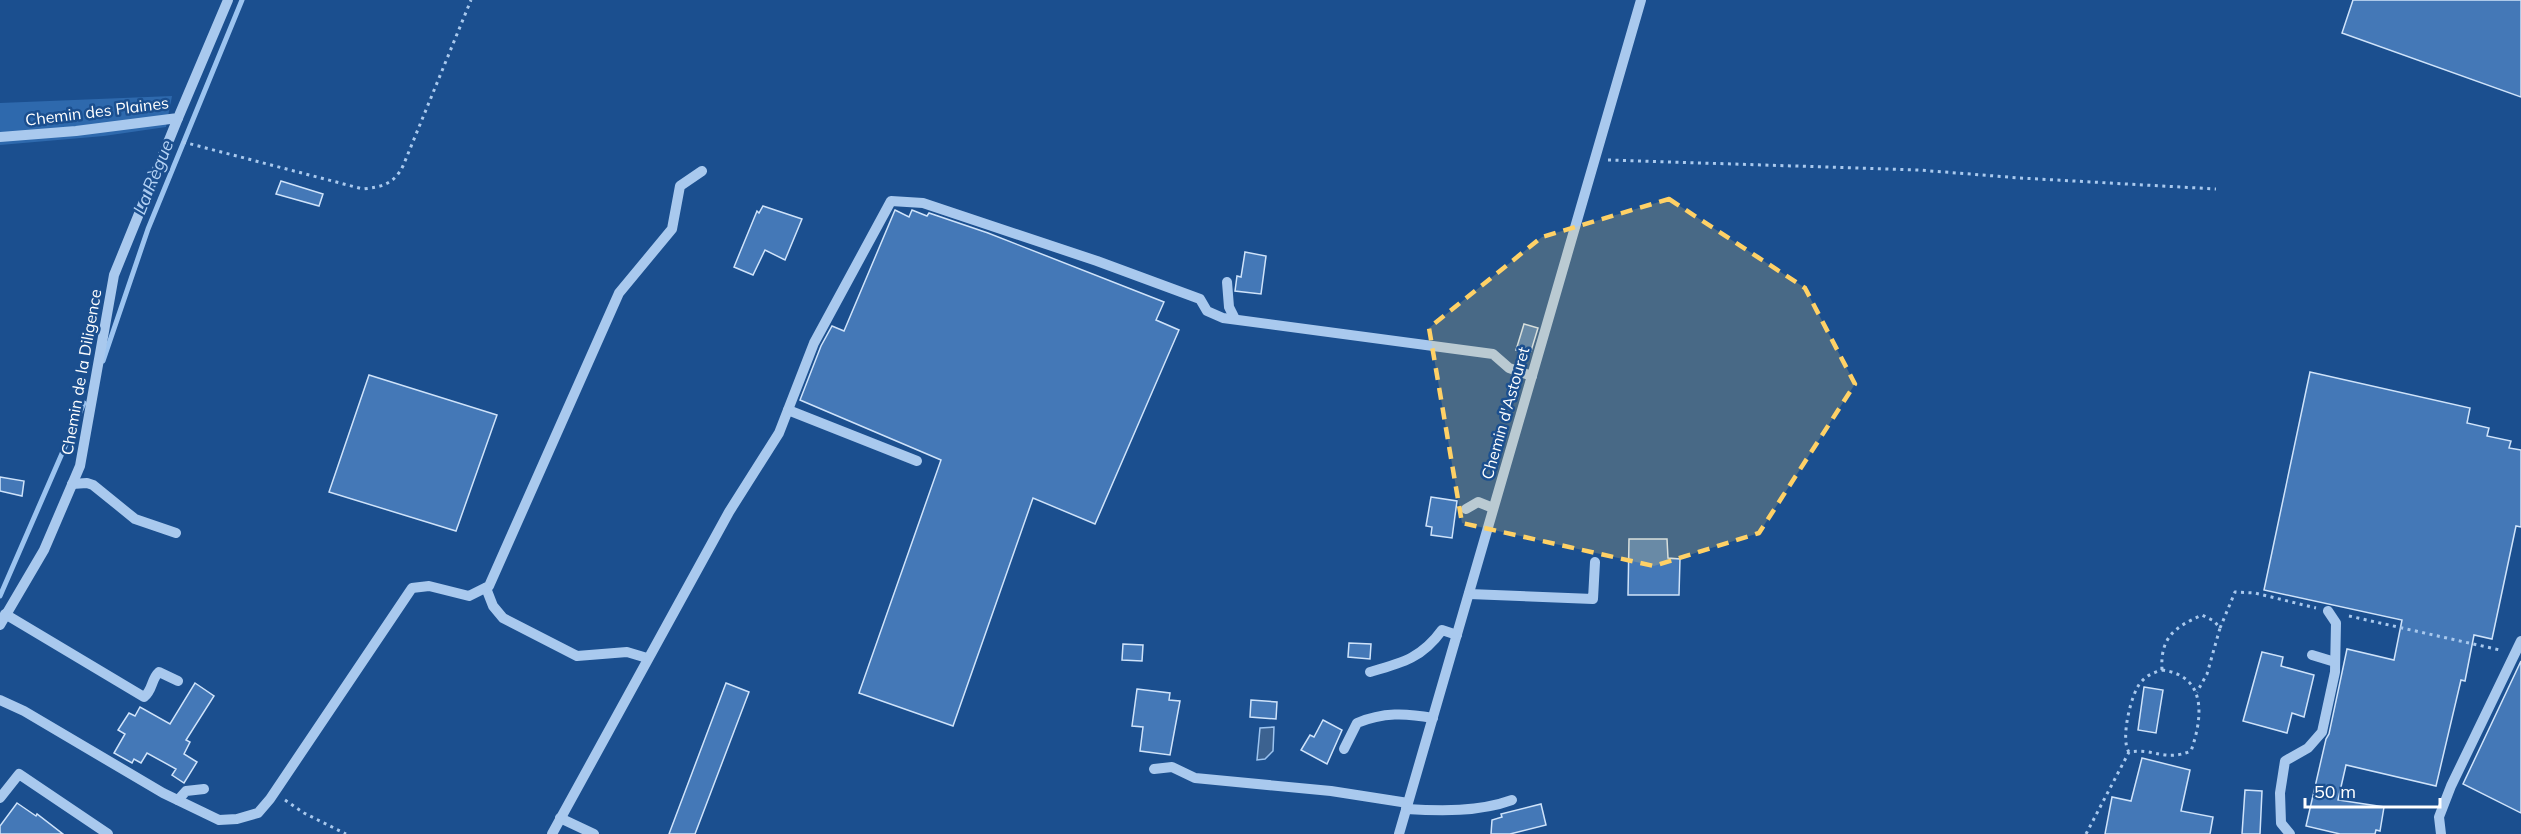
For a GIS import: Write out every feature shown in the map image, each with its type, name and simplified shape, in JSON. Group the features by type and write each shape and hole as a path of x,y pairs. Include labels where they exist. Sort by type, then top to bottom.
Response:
{"street":[{"name":"Chemin des Plaines","path":"0,137 76,131 177,118 228,0"},
{"name":"Chemin d'Astouret","path":"1399,834 1594,160 1637,1"},
{"name":"Chemin de la Diligence","path":"0,625 44,550 80,466 114,275 177,118"},
{"path":"0,700 24,711 178,800 219,820 237,819 258,813 275,793 412,588 429,586 469,596 489,586 619,293 672,229 680,186 702,171"},
{"path":"552,834 729,512 779,433 814,343 891,201 923,203 1097,261 1200,299 1208,311 1223,318 1234,317 1493,354 1509,368 1532,376"},
{"path":"1227,282 1229,307 1234,317"},
{"path":"788,410 918,461"},
{"path":"72,484 93,485 135,519 176,533"},
{"path":"1466,509 1478,502 1493,508"},
{"path":"1469,594 1593,599 1595,562"},
{"path":"486,588 493,606 502,618 577,656 627,652 647,658"},
{"path":"2290,834 2281,823 2280,793 2285,761 2308,748 2322,732 2336,662 2336,623 2328,611"},
{"path":"5,614 144,697 149,693 154,676 159,672 178,681"},
{"path":"1370,672 1402,663 1431,646 1442,630 1457,635"},
{"path":"2441,834 2439,817 2451,786 2521,641"},
{"path":"2312,655 2336,662"},
{"path":"1344,749 1357,723 1373,716 1411,714 1433,718"},
{"path":"1154,769 1172,767 1195,778 1364,795 1431,811 1492,807 1512,800"},
{"path":"0,798 19,774 108,834"},
{"path":"178,800 186,790 204,789"},
{"path":"560,818 594,834"}],"path":[{"path":"190,143 363,189 388,184 398,177 403,166 471,0"},
{"path":"1594,160 1919,170 2216,189"},
{"path":"2197,692 2207,674 2220,628 2235,592 2255,593 2515,653"},
{"path":"2162,670 2166,644 2173,629 2202,615 2214,621 2220,628"},
{"path":"2162,670 2185,677 2197,692 2199,714 2197,735 2191,752 2175,758 2142,750 2129,752 2124,746 2125,731 2139,684 2149,674 2162,670"},
{"path":"2086,834 2129,752"},
{"path":"275,793 304,813 346,834"}],"highlighted area":[{"path":"1669,199 1805,288 1855,384 1759,533 1654,566 1462,523 1429,328 1542,237"}],"shaded area":[{"path":"172,96 166,127 104,136 0,145 0,103"},
{"path":"1274,727 1273,751 1265,759 1257,760 1260,728"}],"building":[{"path":"2353,0 2521,0 2521,97 2342,33"},
{"path":"281,181 323,194 319,206 276,194"},
{"path":"763,206 802,219 785,260 765,250 753,275 734,267 757,211 759,213"},
{"path":"895,210 909,217 912,210 927,216 929,213 988,233 1164,302 1156,320 1179,330 1095,524 1033,498 953,726 859,693 941,460 800,400 821,346 832,326 844,331"},
{"path":"1245,252 1266,256 1261,294 1235,291 1237,276 1241,277"},
{"path":"1524,324 1538,328 1531,351 1516,350"},
{"path":"2310,372 2470,408 2467,423 2489,428 2487,436 2511,441 2509,448 2521,450 2521,527 2516,526 2492,639 2474,635 2465,681 2461,680 2436,786 2346,765 2338,800 2384,807 2380,831 2376,830 2375,834 2340,834 2306,826 2347,649 2394,660 2402,620 2264,590"},
{"path":"369,375 497,415 456,531 329,492"},
{"path":"0,477 24,481 22,496 0,491"},
{"path":"1431,497 1457,501 1452,538 1431,535 1432,527 1426,526"},
{"path":"1629,539 1667,539 1668,558 1680,559 1679,595 1628,595"},
{"path":"1349,643 1371,644 1370,659 1348,657"},
{"path":"1123,644 1143,645 1142,661 1122,660"},
{"path":"2262,652 2283,657 2281,666 2314,675 2304,717 2292,713 2287,733 2243,721"},
{"path":"2521,661 2521,813 2463,784"},
{"path":"195,683 214,696 186,740 190,742 184,754 197,762 184,783 172,775 176,769 147,753 141,763 134,759 132,763 114,753 125,734 118,730 129,713 135,716 140,707 170,724"},
{"path":"726,683 749,692 695,834 669,834"},
{"path":"2144,687 2163,690 2156,733 2138,730"},
{"path":"1137,689 1170,693 1169,700 1180,701 1170,755 1140,751 1143,727 1132,726"},
{"path":"1251,700 1277,702 1276,719 1250,717"},
{"path":"1323,720 1342,730 1327,764 1301,750 1310,735 1314,737"},
{"path":"2142,758 2190,770 2181,811 2213,817 2210,834 2105,834 2112,797 2131,801"},
{"path":"2245,790 2262,791 2260,834 2242,834"},
{"path":"17,803 36,816 37,814 63,834 0,834 0,826"},
{"path":"1541,804 1546,825 1510,834 1491,834 1492,820 1502,817 1501,814"}],"waterway":[{"name":"La Règue","path":"103,361 148,229 242,0"},
{"name":"La Règue","path":"0,596 84,403"}]}
